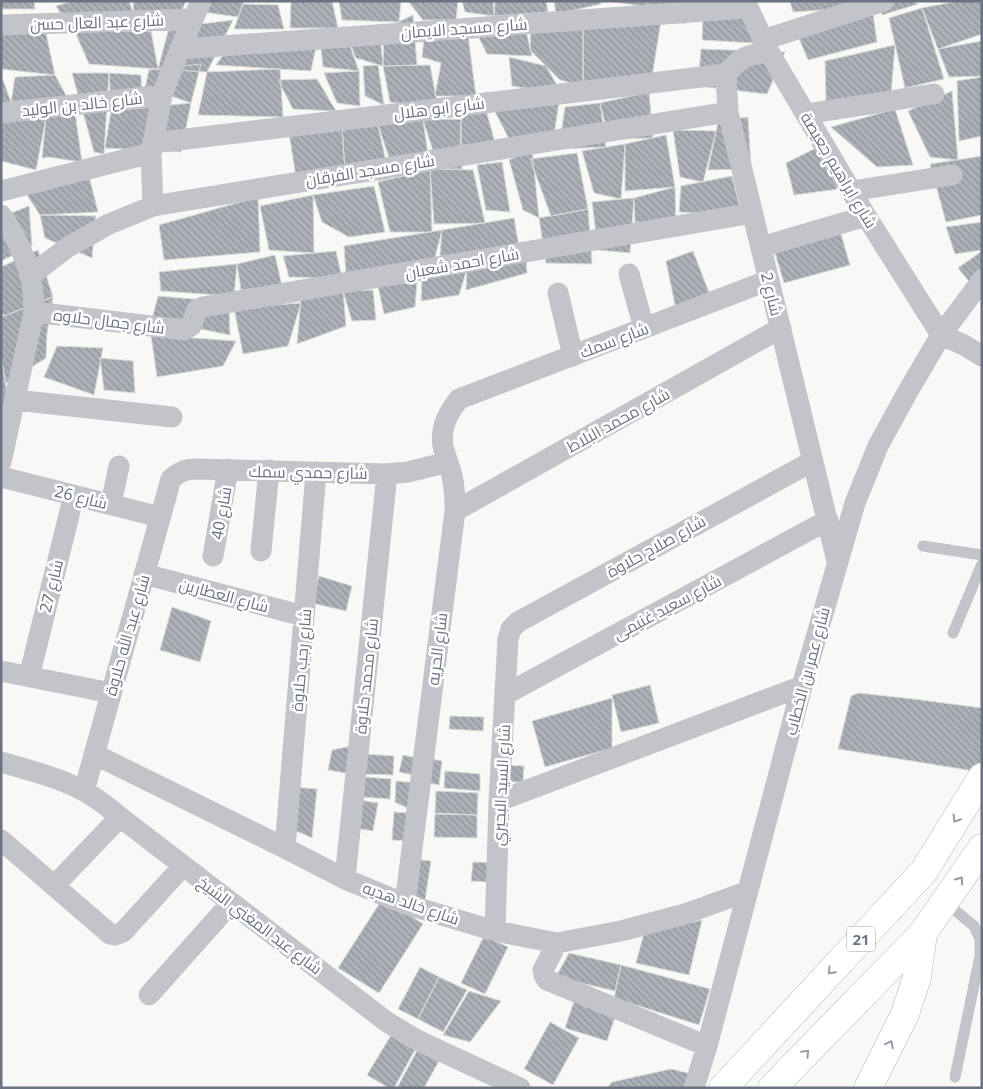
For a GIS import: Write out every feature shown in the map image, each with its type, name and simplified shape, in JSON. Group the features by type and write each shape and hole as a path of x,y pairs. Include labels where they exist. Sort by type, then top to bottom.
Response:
{"main road":[{"name":"21","path":"723,1088 924,871 982,777"},
{"name":"21","path":"772,1088 923,933 981,849"},
{"path":"868,1088 905,1014 917,977 923,933"}],"street":[{"path":"726,74 737,62 766,46 884,1"},
{"name":"شارع ابراهيم جعيصة","path":"746,4 766,46 866,216 941,335"},
{"name":"شارع مسجد الايمان","path":"180,49 746,4"},
{"path":"154,206 152,148 162,95 197,10"},
{"name":"شارع عبد العال حسن","path":"1,25 197,10"},
{"name":"شارع 2","path":"726,74 728,112 837,561"},
{"name":"شارع ابو هلال","path":"1,191 152,148 726,74"},
{"path":"806,114 934,94"},
{"name":"شارع خالد بن الوليد","path":"1,113 162,95"},
{"name":"شارع مسجد الفرقان","path":"30,276 68,247 109,224 154,206 728,112"},
{"path":"852,191 952,175"},
{"name":"شارع احمد شعبان","path":"184,330 191,326 197,310 204,307 752,213"},
{"path":"1,215 18,245 30,276 34,312 10,411 1,462"},
{"path":"761,248 866,216"},
{"path":"629,274 644,328"},
{"name":"شارع سمك","path":"459,399 769,280"},
{"name":"شارع عمر بن الخطاب","path":"694,1088 707,1046 802,686 855,503 878,446 907,393 941,335 982,280"},
{"path":"558,293 573,356"},
{"name":"شارع جمال حلاوه","path":"34,312 184,330"},
{"name":"شارع محمد البلاط","path":"455,511 781,328"},
{"path":"941,335 964,345 982,356"},
{"name":"شارع الحريه","path":"405,904 455,511 454,486 443,446 443,429 449,413 459,399"},
{"path":"10,411 172,417"},
{"name":"شارع صلاح حلاوة","path":"508,639 511,629 518,622 813,461"},
{"name":"شارع حمدي سمك","path":"171,479 187,469 387,474 408,472 448,462"},
{"path":"111,504 119,466"},
{"name":"شارع 40","path":"213,556 228,470"},
{"path":"261,551 269,470"},
{"name":"شارع رجب حلاوة","path":"285,848 316,472"},
{"name":"شارع محمد حلاوة","path":"345,879 387,474"},
{"name":"شارع 26","path":"1,477 160,517"},
{"name":"شارع عبد الله حلاوة","path":"84,790 171,479"},
{"name":"شارع 27","path":"29,677 74,495"},
{"name":"شارع سعيد غنيمى","path":"506,694 828,520"},
{"name":"شارع العطارين","path":"144,574 304,616"},
{"name":"شارع السيد البحيري","path":"495,931 499,801 508,639"},
{"path":"1,671 111,693"},
{"path":"499,801 802,686"},
{"name":"شارع خالد هديه","path":"94,754 345,879 405,904 495,931 557,943 621,931 685,914 748,891"},
{"name":"شارع عبد المغني الشيخ","path":"1,762 53,777 84,790 386,1022 417,1040 520,1088"},
{"path":"54,886 120,817"},
{"path":"1,840 110,934 114,935 123,932 183,866"},
{"path":"149,995 231,903"},
{"path":"557,943 543,970 547,980 707,1046"}],"lane":[{"path":"923,546 982,556"},
{"path":"953,633 982,564"},
{"path":"945,902 974,926 980,939 980,956 955,1077"}],"building":[{"path":"1,1 34,1 35,9 1,9"},
{"path":"73,1 129,1 134,15 61,14 56,6"},
{"path":"133,1 186,1 182,10 134,15"},
{"path":"192,1 244,1 238,17 189,10"},
{"path":"332,1 338,28 290,28 291,2"},
{"path":"339,1 401,1 399,22 342,20"},
{"path":"408,1 458,1 456,20 423,20"},
{"path":"462,1 493,1 494,16 465,12"},
{"path":"495,1 546,1 548,12 494,16"},
{"path":"554,1 600,1 601,4 556,14"},
{"path":"647,1 649,7 614,2"},
{"path":"647,1 681,1 685,24 649,7"},
{"path":"790,1 865,1 865,7 793,12"},
{"path":"880,1 914,1 918,4 882,15"},
{"path":"958,1 982,1 982,34 938,49 922,8"},
{"path":"243,4 278,5 284,29 234,29"},
{"path":"922,8 944,79 905,88 889,18"},
{"path":"873,14 877,42 808,60 798,36"},
{"path":"413,15 417,65 383,66 384,29"},
{"path":"703,18 746,18 754,43 702,40"},
{"path":"233,20 207,72 158,69 169,28"},
{"path":"661,21 651,83 583,86 583,29"},
{"path":"44,24 55,75 1,69 1,32"},
{"path":"343,27 380,35 383,66 356,58"},
{"path":"343,27 359,71 323,67 319,32"},
{"path":"467,28 476,96 435,96 441,63 422,57 424,39"},
{"path":"583,29 583,86 560,80 530,50 531,31"},
{"path":"151,31 158,69 89,64 75,32"},
{"path":"526,31 532,56 487,54 478,36"},
{"path":"319,32 311,71 216,65 237,36"},
{"path":"982,41 982,76 949,77 938,49"},
{"path":"895,45 891,95 826,102 825,61"},
{"path":"701,49 785,52 767,94 698,86"},
{"path":"509,57 546,66 562,94 512,86"},
{"path":"201,64 191,103 145,87 149,70"},
{"path":"378,65 384,105 365,96 363,66"},
{"path":"430,65 438,108 390,102 383,66"},
{"path":"280,69 283,117 198,115 207,72"},
{"path":"359,71 360,106 337,103 324,73"},
{"path":"72,73 109,73 104,154 94,152"},
{"path":"109,73 141,75 142,108 111,101"},
{"path":"55,75 67,97 11,102 15,77"},
{"path":"982,77 982,136 959,141 957,81"},
{"path":"317,79 336,111 293,109 278,80"},
{"path":"1,80 3,80 11,102 1,103"},
{"path":"952,91 958,160 930,157 908,111"},
{"path":"485,92 559,102 552,148 509,139"},
{"path":"649,92 653,138 609,139 600,103"},
{"path":"191,103 181,152 105,148 111,111"},
{"path":"600,103 606,147 559,149 565,107"},
{"path":"895,109 913,165 877,167 831,127"},
{"path":"486,110 497,150 460,146 461,113"},
{"path":"75,112 82,162 48,157 42,158 46,118"},
{"path":"748,117 751,169 708,170 718,122"},
{"path":"46,118 36,170 1,161 1,121"},
{"path":"461,119 462,169 439,169 423,120"},
{"path":"423,120 430,169 396,178 377,122"},
{"path":"377,122 390,179 346,184 342,127"},
{"path":"342,127 346,184 298,190 289,133"},
{"path":"673,130 716,131 703,182 680,177"},
{"path":"666,135 675,187 625,191 625,144"},
{"path":"625,144 621,199 594,193 582,151"},
{"path":"816,148 839,189 794,195 786,163"},
{"path":"532,149 539,218 523,210 509,160"},
{"path":"577,153 588,209 551,216 530,159"},
{"path":"982,156 982,215 946,222 930,164"},
{"path":"502,162 510,212 486,210 477,165"},
{"path":"430,169 473,170 485,223 434,224"},
{"path":"430,169 432,232 390,232 378,182"},
{"path":"89,176 98,212 40,215 25,192"},
{"path":"732,176 742,215 679,212 681,186"},
{"path":"374,186 385,232 349,237 322,222 313,195"},
{"path":"675,187 676,227 635,222 634,198"},
{"path":"313,195 314,253 269,250 260,206"},
{"path":"258,197 260,252 164,260 159,225"},
{"path":"634,198 630,253 598,250 592,202"},
{"path":"29,206 32,246 1,261 1,217"},
{"path":"588,209 592,264 546,263 539,218"},
{"path":"40,215 96,216 92,258 45,238"},
{"path":"514,218 520,253 440,256 442,230"},
{"path":"982,222 982,250 955,254 946,227"},
{"path":"442,230 434,261 346,275 344,246"},
{"path":"841,234 850,265 784,283 775,253"},
{"path":"38,250 53,297 4,316 1,312 1,267"},
{"path":"336,251 342,278 289,277 283,256"},
{"path":"693,251 710,295 676,310 666,261"},
{"path":"982,251 982,297 958,268"},
{"path":"275,255 282,286 241,290 237,264"},
{"path":"526,258 527,273 466,290 467,269"},
{"path":"237,264 234,296 161,291 159,272"},
{"path":"467,269 459,295 421,301 422,280"},
{"path":"417,282 415,307 384,314 378,286"},
{"path":"373,290 376,320 352,321 343,291"},
{"path":"343,291 346,326 297,344 301,299"},
{"path":"158,296 229,302 230,335 152,319"},
{"path":"53,297 47,333 46,358 6,383 1,358 1,317"},
{"path":"301,303 288,346 243,354 234,308"},
{"path":"151,335 236,341 223,366 157,377"},
{"path":"57,346 103,348 94,395 44,377"},
{"path":"1,356 9,405 1,407"},
{"path":"100,358 133,361 135,393 104,390"},
{"path":"319,576 352,586 346,611 312,603"},
{"path":"172,607 211,621 200,662 160,650"},
{"path":"650,685 659,723 621,732 612,695"},
{"path":"858,693 982,708 982,759 980,772 838,749 851,696"},
{"path":"612,698 612,748 545,767 532,721"},
{"path":"450,716 484,717 483,731 449,729"},
{"path":"357,745 352,774 328,770 332,750"},
{"path":"364,754 394,756 393,775 363,774"},
{"path":"403,755 422,759 418,776 399,772"},
{"path":"426,758 442,761 439,785 422,782"},
{"path":"505,765 524,766 523,782 505,782"},
{"path":"445,771 480,774 480,791 444,788"},
{"path":"364,777 391,779 390,799 362,797"},
{"path":"396,781 416,783 413,811 395,802"},
{"path":"294,787 317,789 312,838 290,828"},
{"path":"436,791 478,793 477,815 435,813"},
{"path":"359,800 378,803 373,831 355,828"},
{"path":"394,812 410,813 409,841 392,840"},
{"path":"435,814 477,815 477,838 434,837"},
{"path":"414,859 431,861 425,900 407,897"},
{"path":"473,862 506,863 504,883 471,881"},
{"path":"383,898 423,924 379,993 338,968"},
{"path":"702,920 689,975 636,963 644,933"},
{"path":"484,936 508,947 485,994 461,983"},
{"path":"569,953 621,965 615,991 556,977"},
{"path":"621,965 710,989 699,1025 614,998"},
{"path":"420,967 439,977 418,1019 398,1009"},
{"path":"439,977 467,990 443,1032 418,1019"},
{"path":"469,991 501,1001 470,1042 443,1035"},
{"path":"574,1001 616,1014 607,1041 565,1028"},
{"path":"550,1022 579,1038 553,1085 524,1069"},
{"path":"393,1032 417,1046 394,1088 389,1088 367,1075"},
{"path":"419,1047 440,1059 424,1088 397,1088"},
{"path":"671,1069 692,1074 686,1088 607,1088 612,1082"}]}
